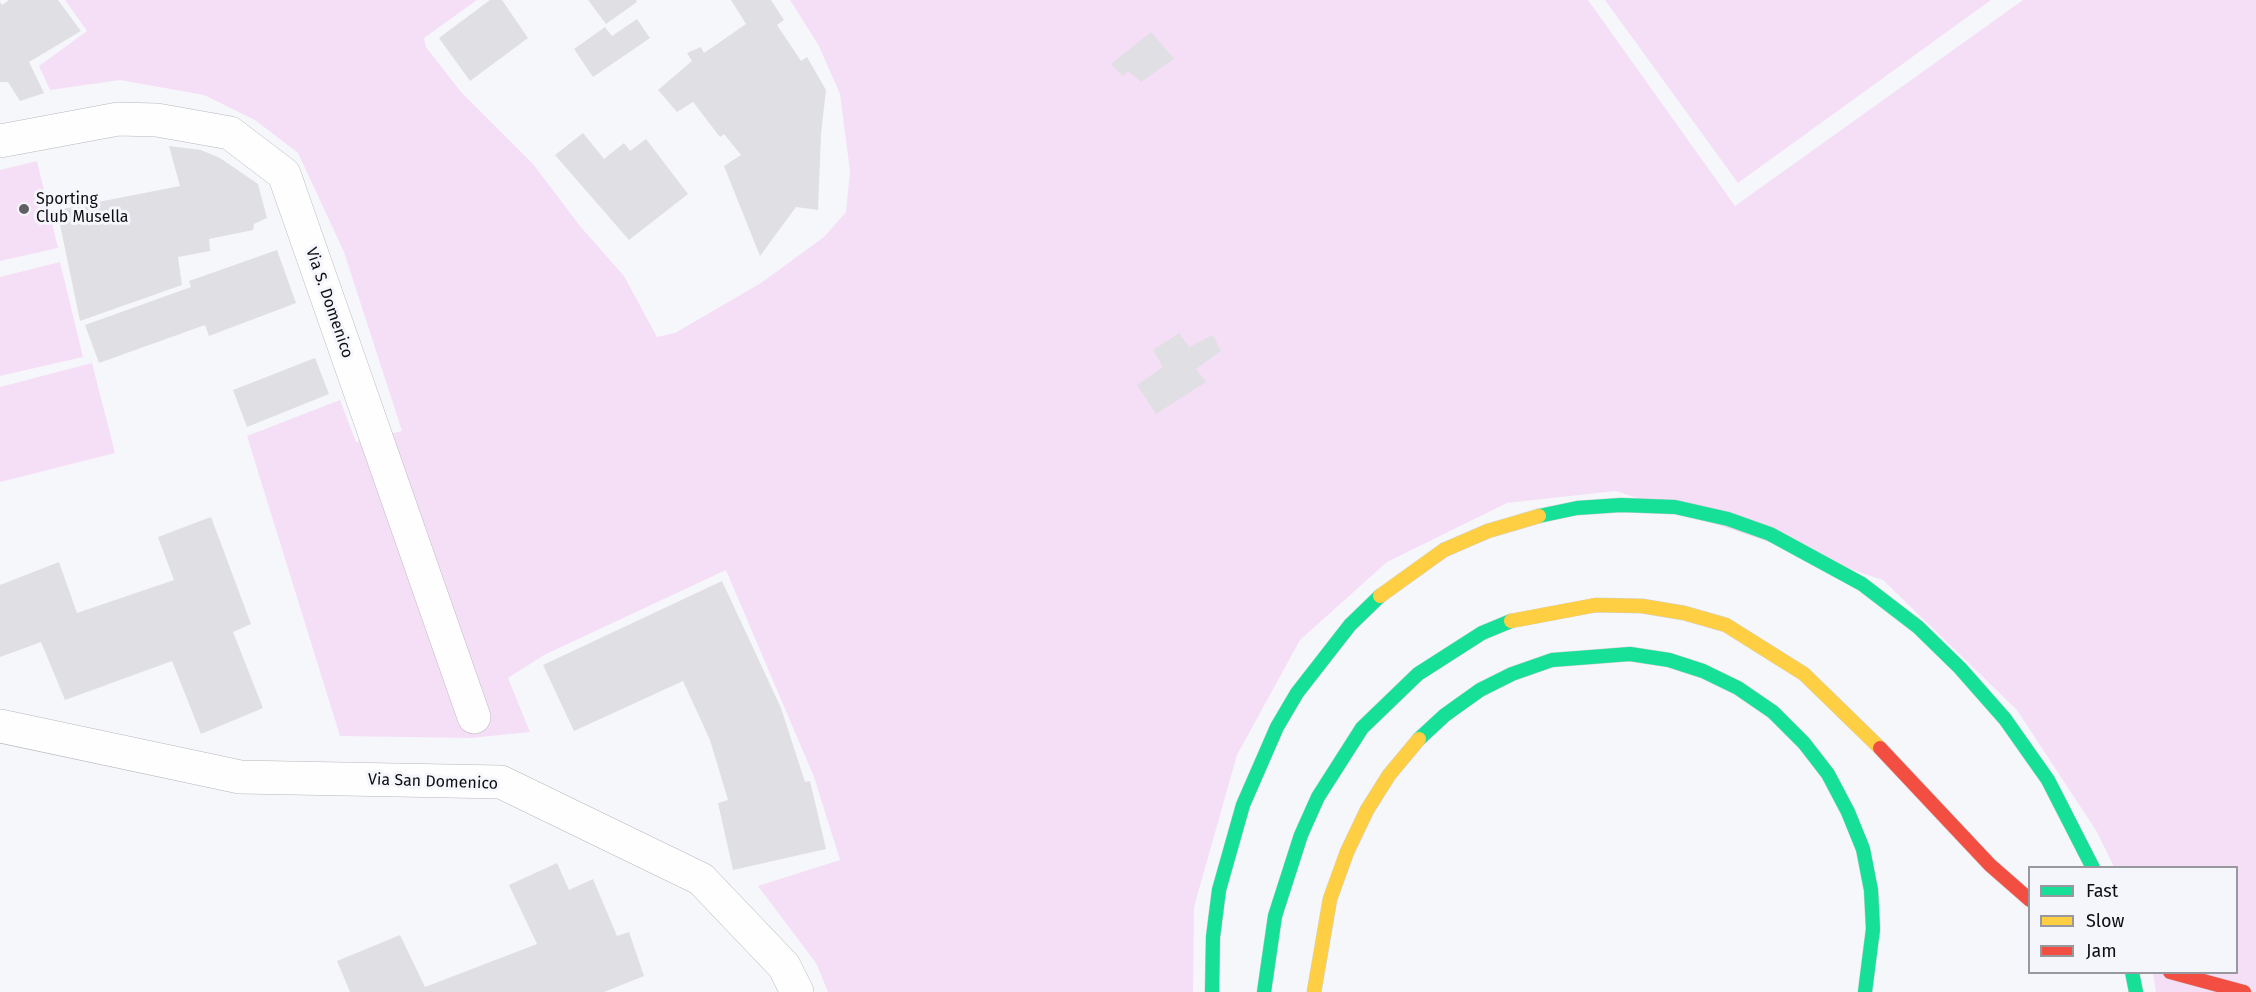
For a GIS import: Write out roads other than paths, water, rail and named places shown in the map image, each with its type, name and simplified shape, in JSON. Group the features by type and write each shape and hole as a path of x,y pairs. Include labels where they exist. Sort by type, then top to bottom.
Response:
{"highway":[{"path":"1212,992 1219,890 1243,805 1278,727 1297,693 1324,656 1350,625 1380,596 1444,550 1488,531 1530,518 1577,508 1621,505 1675,507 1728,519 1770,534 1862,585 1918,627 1960,668 2005,719 2048,780 2092,866"},
{"path":"1264,992 1275,916 1286,876 1318,796 1362,728 1418,674 1482,633 1519,618 1596,605 1642,606 1726,625 1766,648 1804,674 1845,712 1990,865 2028,898"},
{"path":"1314,992 1330,899 1347,852 1378,792 1417,741 1445,715 1480,690 1512,674 1552,660 1630,654 1681,664 1738,688 1773,712 1804,743 1828,774 1848,812 1863,849 1871,890 1873,929 1865,992"},
{"path":"2132,974 2136,992"},
{"path":"2177,974 2244,992"}],"street":[{"name":"Via S. Domenico","path":"0,141 118,118 157,120 230,133 284,174 474,717"},
{"name":"Via San Domenico","path":"0,726 240,777 501,782 701,879 784,966 797,992"}],"place":[{"name":"Sporting Club Musella","path":"24,209"}]}
